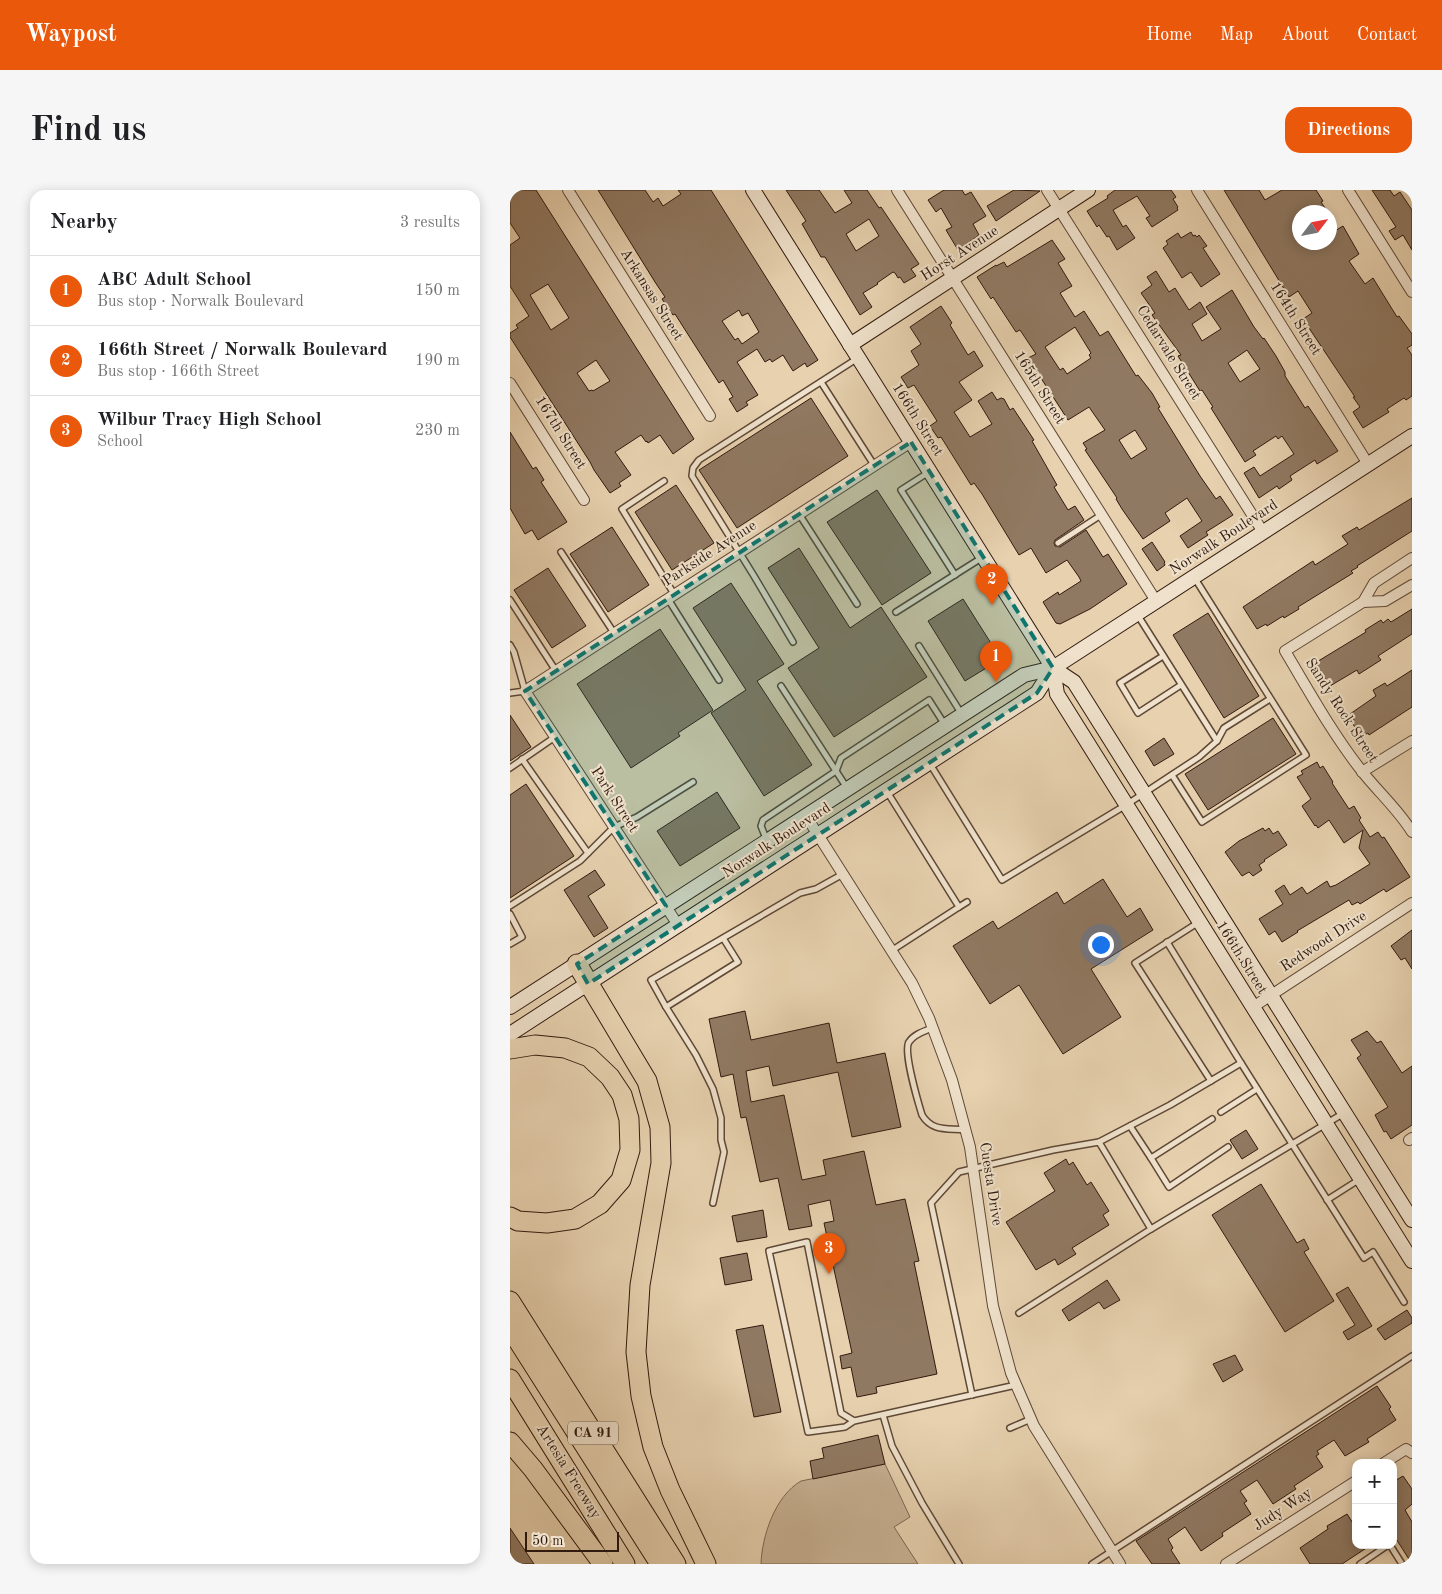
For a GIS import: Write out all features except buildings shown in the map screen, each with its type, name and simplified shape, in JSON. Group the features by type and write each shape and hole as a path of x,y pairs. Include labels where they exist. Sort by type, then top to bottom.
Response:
{"highway":[{"path":"576,964 647,1081 660,1127 661,1163 640,1285 636,1352 641,1396 654,1447 670,1490 706,1564"},
{"path":"510,1049 535,1045 565,1048 589,1057 610,1077 622,1095 629,1119 630,1150 621,1180 600,1204 575,1219 547,1223 518,1221 510,1217"},
{"name":"CA 91","path":"510,1302 676,1564"},
{"path":"510,1328 660,1564"},
{"path":"510,1345 648,1564"},
{"name":"Artesia Freeway","path":"510,1379 625,1564"},
{"path":"510,1442 533,1469 604,1564"}],"street":[{"name":"Arkansas Street","path":"568,190 710,416"},
{"name":"166th Street","path":"753,190 1053,668 1057,694 1412,1261"},
{"name":"165th Street","path":"897,190 1156,602"},
{"name":"Cedarvale Street","path":"1047,190 1263,532"},
{"name":"Horst Avenue","path":"850,345 1088,190"},
{"name":"164th Street","path":"1197,190 1368,464"},
{"path":"1348,190 1412,292"},
{"name":"167th Street","path":"510,382 584,500"},
{"name":"Norwalk Boulevard","path":"510,1007 1024,675 1053,668 1412,436"},
{"name":"Parkside Avenue","path":"525,691 911,442"},
{"path":"1363,602 1374,583 1412,558"},
{"path":"1363,602 1384,601 1412,585"},
{"name":"Sandy Rock Street","path":"1363,602 1285,651 1344,748 1412,832"},
{"name":"166th Street","path":"1053,668 1074,682 1412,1220"},
{"name":"Norwalk Boulevard","path":"510,1034 1037,693 1053,668"},
{"name":"Park Street","path":"525,691 678,925"},
{"path":"1362,772 1412,741"},
{"name":"Cuesta Drive","path":"806,816 912,983 932,1028 952,1080 965,1130 973,1168 992,1306 1011,1373 1031,1419 1120,1564"},
{"name":"Redwood Drive","path":"1253,1007 1412,903"},
{"path":"1392,1459 1409,1451"},
{"name":"Judy Way","path":"1226,1564 1352,1487"}],"lane":[{"path":"792,642 740,552 692,476 693,468 699,460 858,358"},
{"path":"821,382 874,465"},
{"path":"930,472 901,490 955,575"},
{"path":"664,481 622,509 719,680"},
{"path":"799,514 857,604"},
{"path":"1058,543 1102,515"},
{"path":"561,552 614,633"},
{"path":"896,612 983,557"},
{"path":"1172,775 1202,822 1306,755 1193,577"},
{"path":"510,600 556,671"},
{"path":"1137,614 1217,741"},
{"path":"919,646 962,715"},
{"path":"510,693 525,691 511,649"},
{"path":"1163,656 1120,684 1138,713 1182,685"},
{"path":"781,686 848,789"},
{"path":"929,762 1000,881 1126,805 1199,757 1217,741 1224,728 1270,699"},
{"path":"767,841 760,826 763,820 836,771 841,758 929,700 946,726"},
{"path":"510,768 555,737"},
{"path":"522,759 588,854"},
{"path":"510,906 580,861 614,827 637,816 693,782"},
{"path":"886,790 959,907"},
{"path":"713,1202 724,1152 721,1140 721,1118 713,1089 696,1055 651,980 800,893 816,889 843,874"},
{"path":"891,951 967,902"},
{"path":"510,914 522,937 510,944"},
{"path":"1200,922 1135,963 1211,1081"},
{"path":"666,1006 738,962 723,938"},
{"path":"1167,942 1364,1258 1373,1252 1404,1302"},
{"path":"932,1028 912,1038 907,1044 922,1115 926,1123 934,1127 965,1130"},
{"path":"972,1394 931,1203 959,1172 1053,1150 1099,1142 1170,1105 1241,1063"},
{"path":"1220,1112 1257,1089"},
{"path":"1019,1313 1151,1229 1345,1113"},
{"path":"1151,1158 1212,1119"},
{"path":"1130,1126 1169,1187 1228,1147"},
{"path":"1099,1142 1151,1229"},
{"path":"1327,1200 1360,1179"},
{"path":"854,1421 841,1413 807,1242 769,1252 808,1432 845,1427 854,1421 1016,1385"},
{"path":"1092,1564 1412,1356"},
{"path":"883,1414 892,1446 959,1564"},
{"path":"1010,1428 1031,1419"},
{"path":"1360,1564 1383,1549"},
{"path":"1392,1549 1402,1564"}],"highlighted area":[{"path":"911,442 1053,668 1037,693 588,984 577,964 666,906 525,691"}],"shaded area":[{"path":"885,1464 910,1517 894,1527 918,1564 761,1564 767,1529 777,1506 792,1488 801,1481"}],"place":[{"name":"166th Street / Norwalk Boulevard","path":"992,605"},
{"name":"ABC Adult School","path":"996,682"},
{"name":"Wilbur Tracy High School","path":"829,1274"}]}
